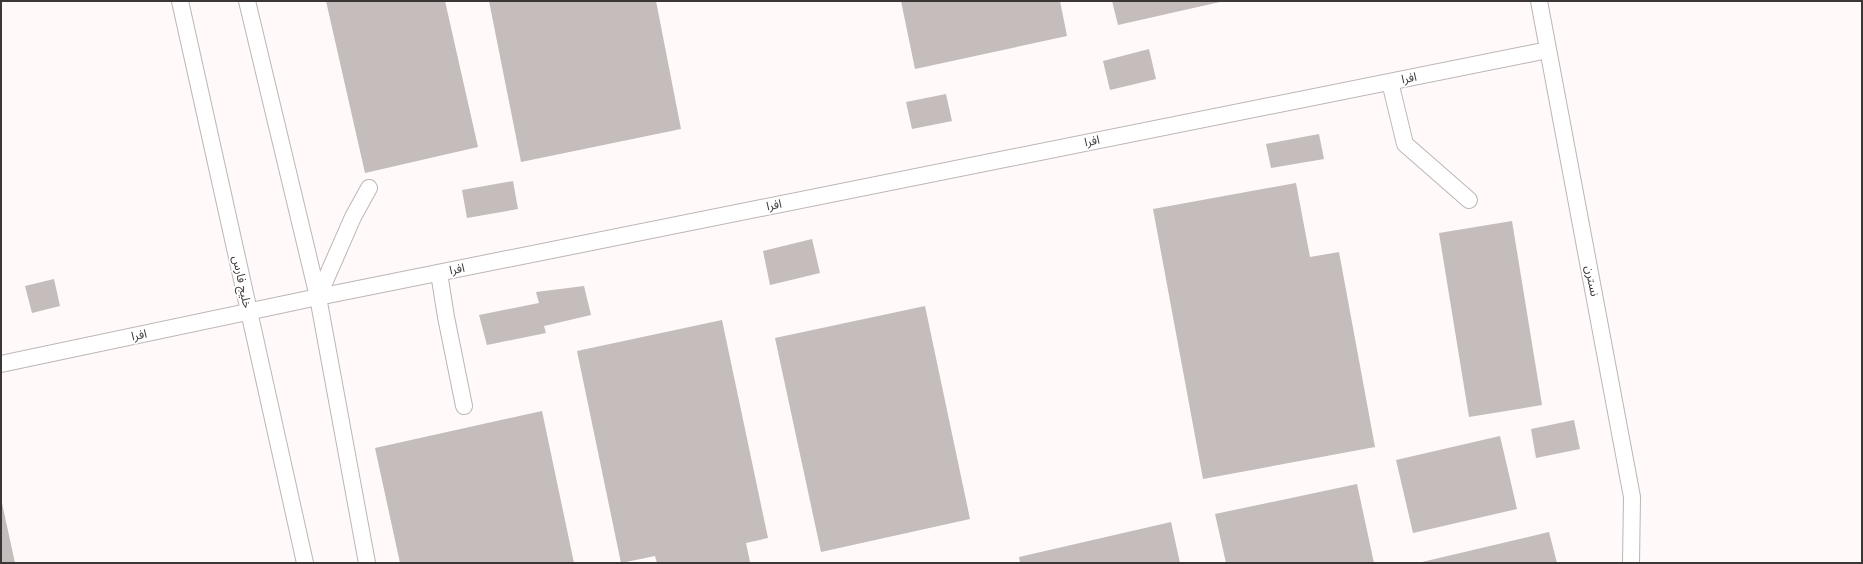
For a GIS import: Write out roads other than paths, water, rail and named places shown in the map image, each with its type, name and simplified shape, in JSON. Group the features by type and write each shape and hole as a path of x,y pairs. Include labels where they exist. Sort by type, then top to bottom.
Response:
{"lane":[{"name":"خلیج فارس","path":"180,1 305,563"},
{"path":"246,1 318,297 367,563"},
{"name":"نسترن","path":"1539,1 1632,497 1631,563"},
{"name":"افرا","path":"1,364 318,297 1548,50"},
{"path":"1390,82 1405,144 1468,200"},
{"path":"318,297 353,217 369,188"},
{"path":"439,273 446,317 464,406"}]}
